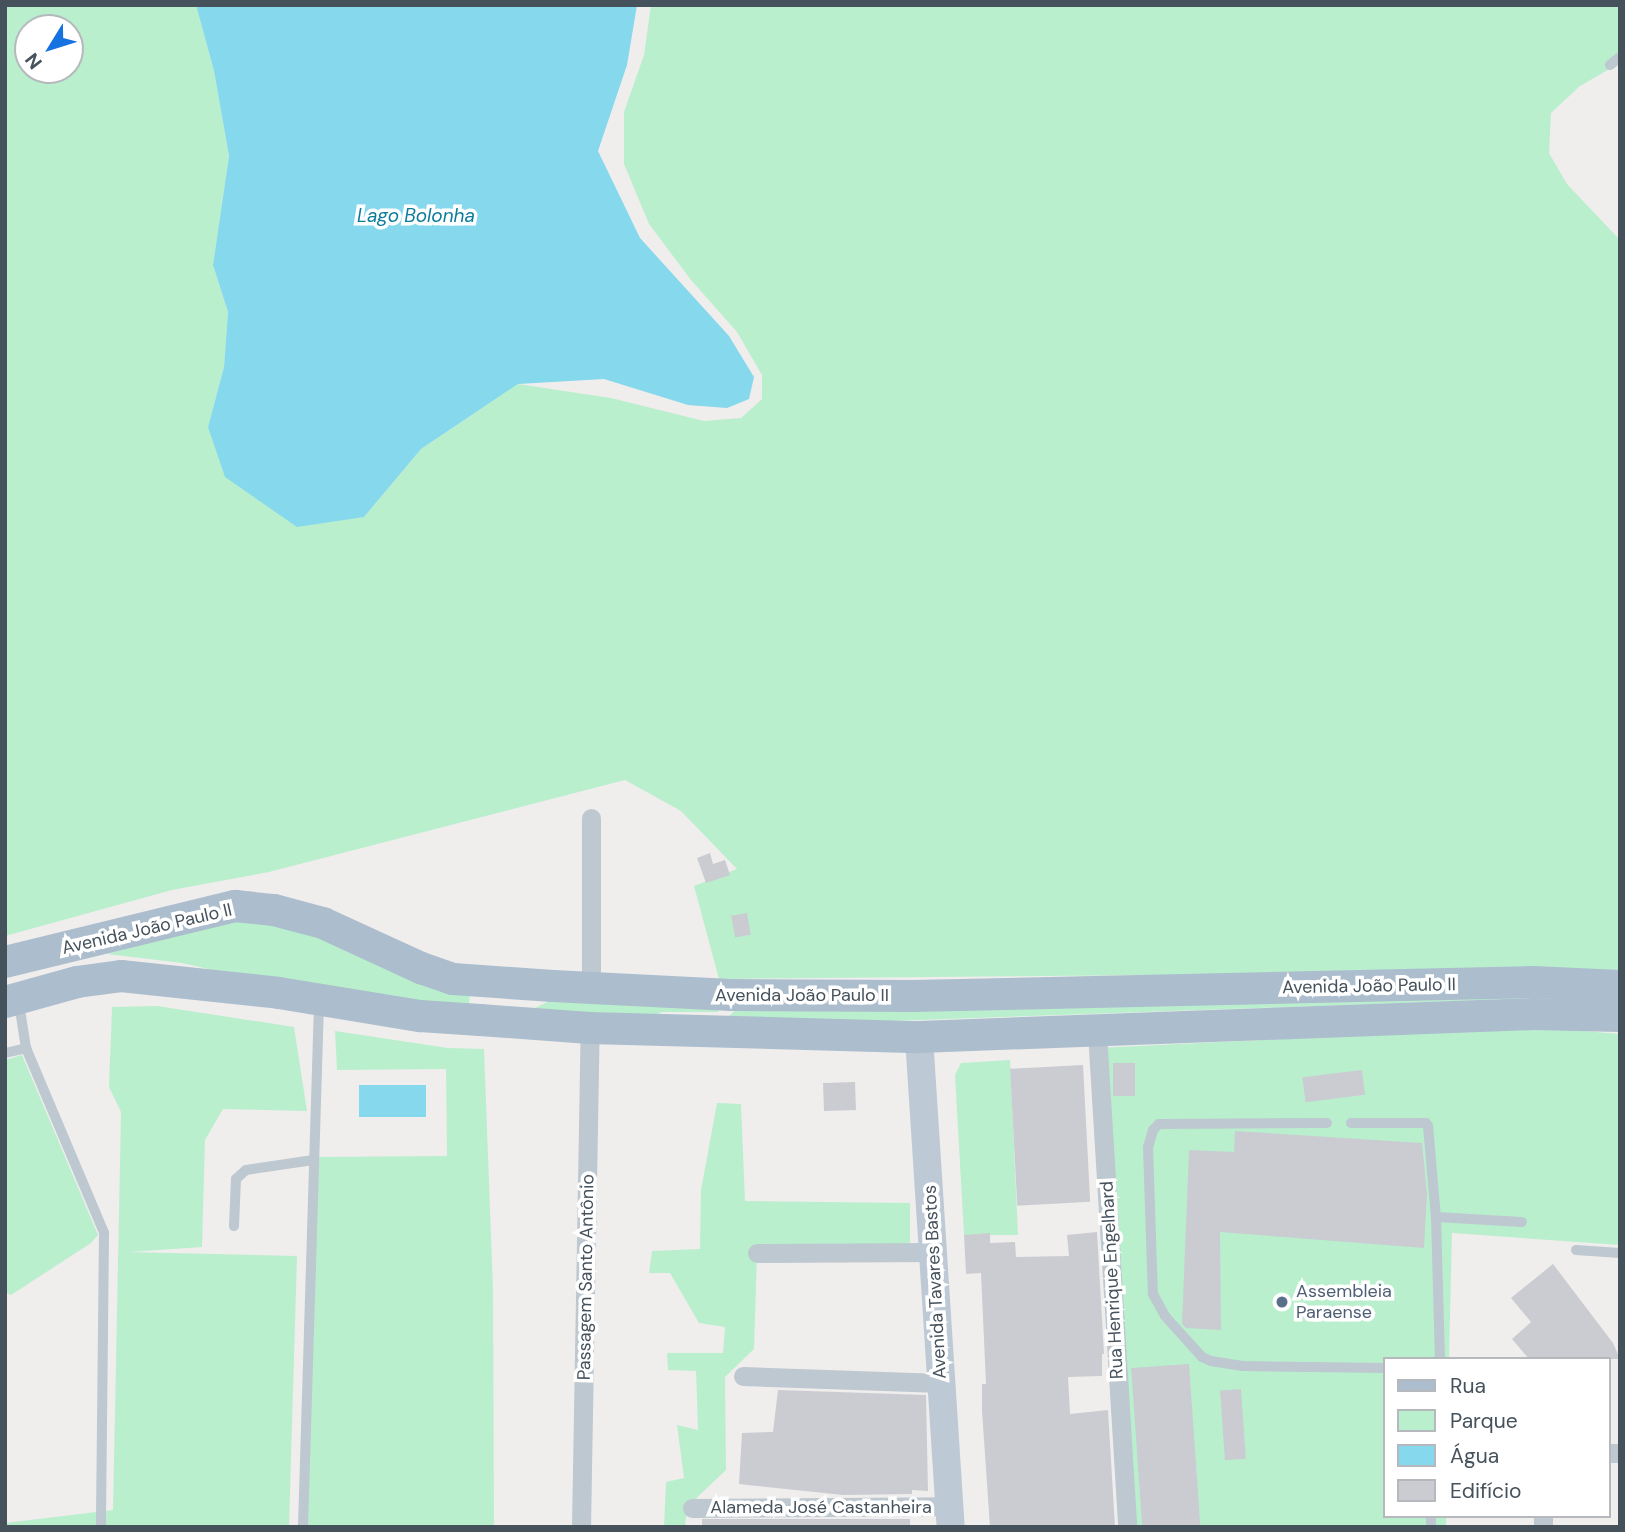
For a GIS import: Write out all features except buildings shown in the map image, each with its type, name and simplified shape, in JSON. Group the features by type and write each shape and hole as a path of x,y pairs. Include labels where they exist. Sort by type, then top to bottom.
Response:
{"main road":[{"name":"Avenida João Paulo II","path":"5,962 235,906 274,910 323,923 421,968 453,979 553,986 732,995 913,996 1534,982 1620,986"},
{"name":"Avenida João Paulo II","path":"12,1000 77,982 121,976 320,999 420,1016 590,1028 919,1037 1534,1014 1620,1016"},
{"path":"480,1020 480,1008 487,999 542,999 553,986"},
{"path":"658,1029 670,1017 724,1017 732,1009 732,995"},
{"name":"Avenida Tavares Bastos","path":"919,1037 951,1517"}],"street":[{"path":"591,818 591,988"},
{"name":"Passagem Santo Antônio","path":"581,1527 590,1028"},
{"name":"Rua Henrique Engelhard","path":"1097,1032 1126,1527"},
{"path":"757,1254 934,1252"},
{"path":"743,1376 941,1383"},
{"name":"Alameda José Castanheira","path":"692,1508 951,1517"}],"lane":[{"path":"1610,65 1620,57"},
{"path":"303,1527 320,999"},
{"path":"12,1000 26,1048 104,1233 101,1527"},
{"path":"5,1053 26,1048"},
{"path":"1327,1123 1159,1124 1153,1130 1148,1147 1153,1294 1165,1316 1202,1357 1211,1361 1243,1366 1384,1368"},
{"path":"1351,1123 1426,1123 1429,1130 1436,1217 1440,1357"},
{"path":"234,1226 236,1178 246,1170 313,1160"},
{"path":"1436,1217 1522,1222"},
{"path":"1576,1250 1620,1253"}],"green space":[{"path":"5,5 196,5 214,71 229,156 213,265 228,312 224,367 208,427 364,517 421,449 518,384 611,398 704,421 741,418 762,399 762,375 737,332 691,280 649,224 624,164 624,112 644,55 651,5 1620,5 1620,63 1580,86 1551,113 1549,153 1567,184 1620,240 1620,971 719,979 694,886 737,869 681,811 625,780 269,872 172,890 5,936"},
{"path":"236,917 287,922 470,994 468,1012 262,981 182,963 107,954"},
{"path":"1420,993 1620,1001 1543,998 834,1023 727,1018 737,1009 767,1011"},
{"path":"557,997 720,1003 718,1012 662,1012 643,1022 533,1009"},
{"path":"157,1006 294,1027 307,1111 223,1109 205,1140 202,1247 129,1252 297,1256 289,1527 5,1527 5,1523 113,1510 121,1112 109,1087 112,1007"},
{"name":"Assembleia Paraense","path":"1535,1027 1620,1034 1620,1245 1452,1233 1449,1357 1384,1357 1384,1518 1446,1518 1446,1527 1127,1527 1097,1048"},
{"path":"335,1031 448,1048 484,1049 493,1288 494,1527 305,1527 313,1157 447,1156 446,1069 337,1070"},
{"path":"22,1055 98,1235 91,1243 11,1295 5,1292 5,1060"},
{"path":"1010,1060 1018,1235 964,1235 955,1075 961,1063"},
{"path":"717,1103 741,1104 745,1201 910,1203 910,1252 757,1254 754,1349 725,1377 726,1470 687,1507 685,1527 664,1527 666,1482 684,1478 677,1425 698,1430 696,1371 668,1370 667,1353 723,1353 725,1327 699,1323 670,1273 649,1273 652,1251 700,1249 701,1190"}],"water":[{"name":"Lago Bolonha","path":"196,5 637,5 627,65 598,151 640,238 729,336 754,377 749,399 727,408 688,405 604,379 518,384 421,449 364,517 297,527 225,477 208,427 224,367 228,312 213,265 229,156 214,71"},
{"path":"359,1085 426,1085 426,1117 359,1117"}],"place":[{"name":"Assembleia Paraense","path":"1282,1302"}]}
